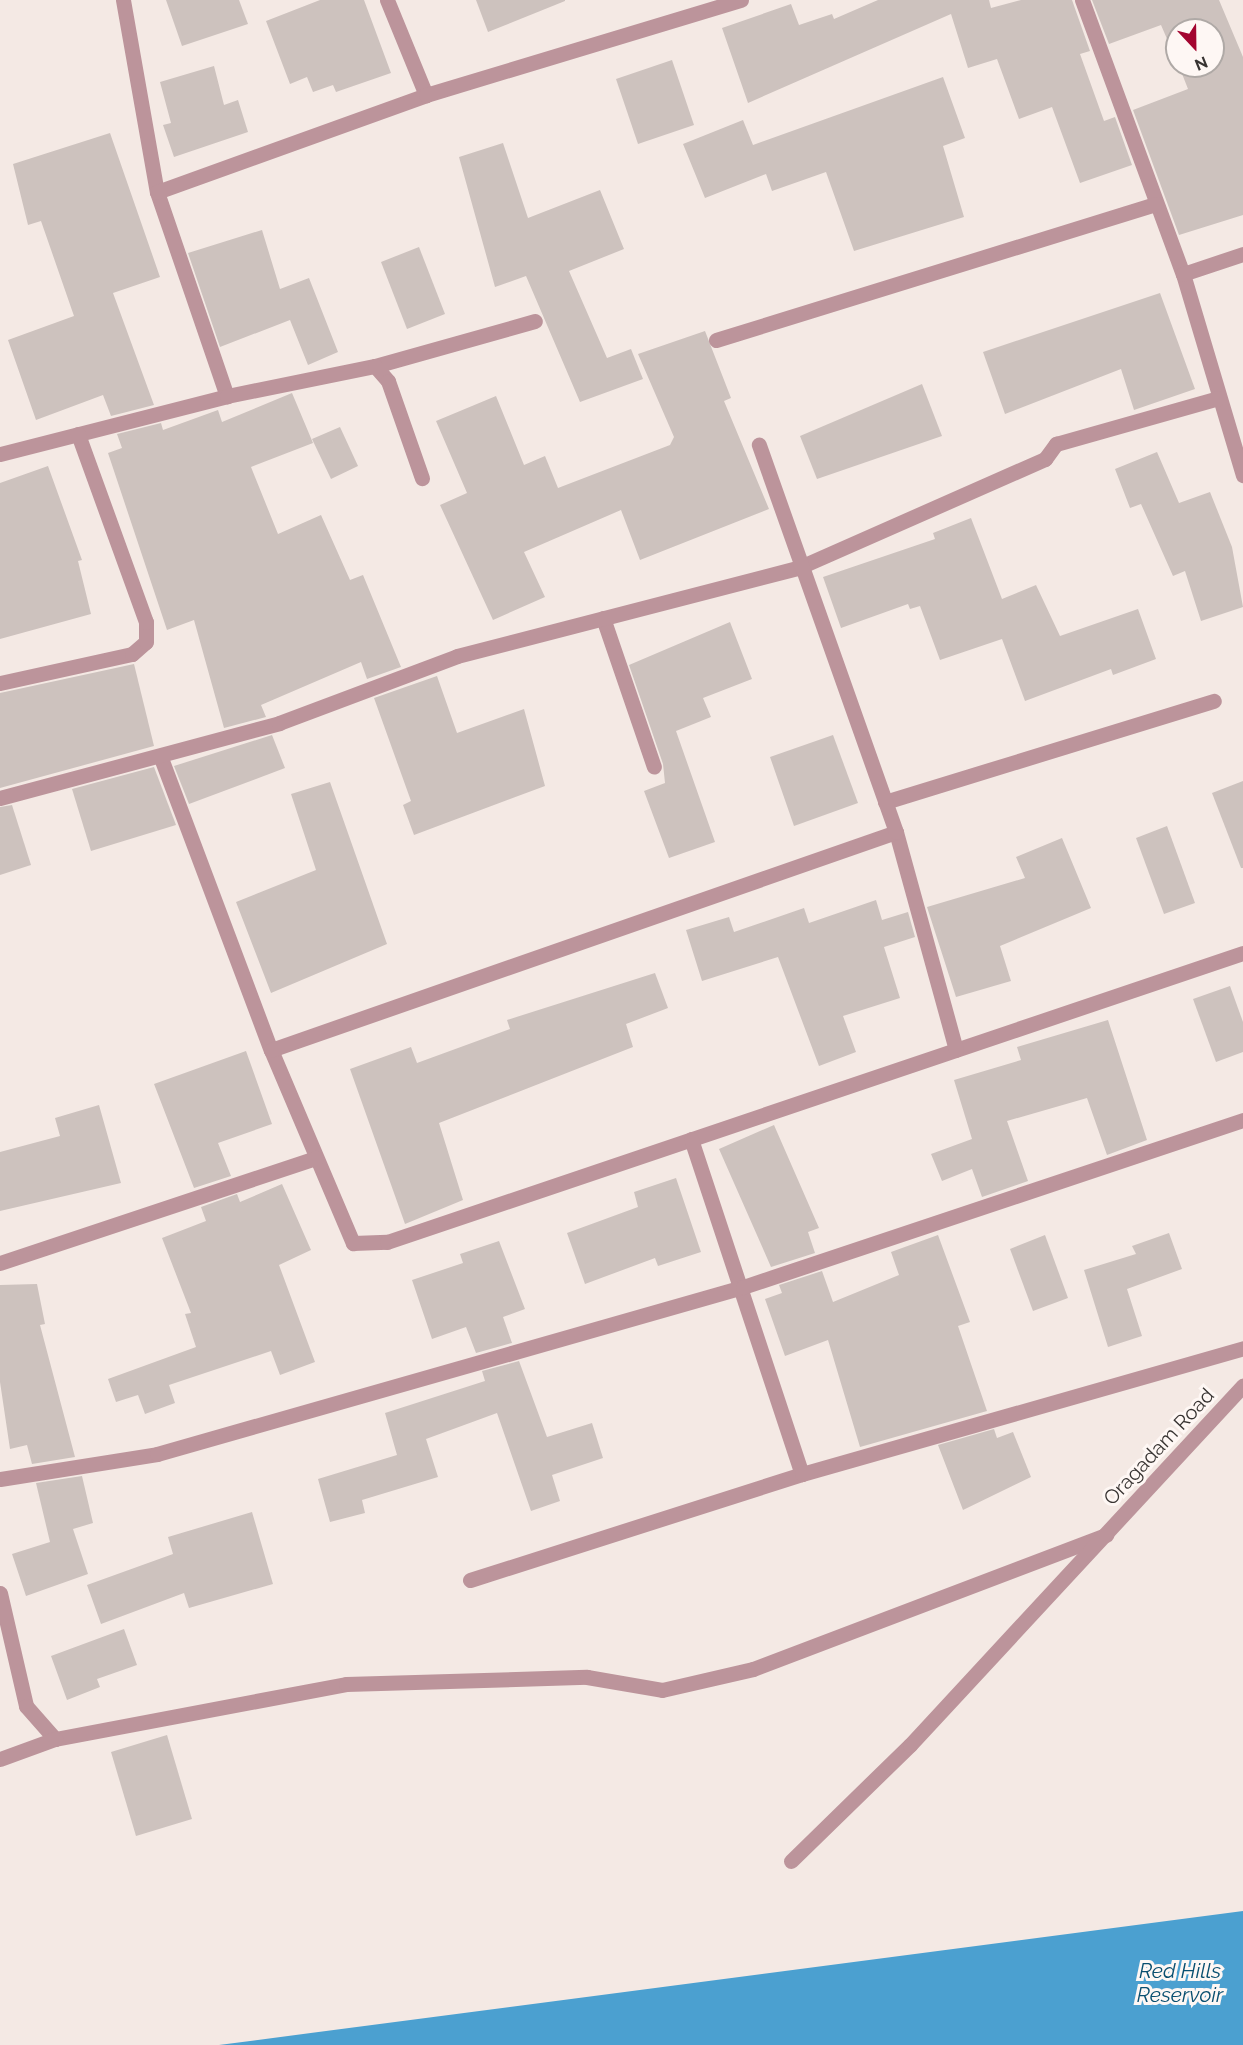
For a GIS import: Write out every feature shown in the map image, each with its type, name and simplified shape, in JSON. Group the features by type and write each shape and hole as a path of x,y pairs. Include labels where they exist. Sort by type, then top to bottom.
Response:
{"street":[{"path":"123,0 157,192 227,396"},
{"path":"387,0 426,95"},
{"path":"157,192 426,95 741,0"},
{"path":"1082,0 1155,204 1183,274 1243,475"},
{"path":"716,340 1155,204"},
{"path":"1183,274 1243,254"},
{"path":"0,454 227,396 375,366 535,321"},
{"path":"375,366 388,381 422,478"},
{"path":"0,798 161,758 279,723 457,656 800,567 1045,459 1056,444 1219,398"},
{"path":"0,683 132,654 146,642 146,622 78,434"},
{"path":"759,445 800,567 896,832 956,1050"},
{"path":"603,618 654,767"},
{"path":"885,802 1214,701"},
{"path":"161,758 271,1050 353,1244 375,1245 1243,953"},
{"path":"271,1050 896,832"},
{"path":"0,1479 157,1454 743,1287 1243,1120"},
{"path":"691,1139 743,1287 802,1474"},
{"path":"0,1263 316,1158"},
{"path":"470,1580 802,1474 1243,1348"},
{"name":"Oragadam Road","path":"791,1861 910,1745 1243,1386"},
{"path":"0,1759 55,1739 346,1684 587,1677 662,1690 753,1669 1106,1535"},
{"path":"0,1593 26,1707 55,1739"}],"water":[{"name":"Red Hills Reservoir","path":"1243,1911 1243,2045 219,2045"}],"building":[{"path":"166,0 239,0 248,24 182,46"},
{"path":"320,0 364,0 391,73 336,92 333,85 313,92 307,77 290,84 266,21"},
{"path":"476,0 565,0 565,1 488,32"},
{"path":"878,0 989,0 991,8 1021,0 1072,0 1090,51 1080,54 1104,121 1115,117 1132,165 1080,183 1052,107 1019,119 997,59 968,68 951,14 748,103 722,28 791,4 799,25 832,14 834,19"},
{"path":"1092,0 1219,0 1243,57 1243,215 1179,235 1133,110 1188,89 1184,78 1225,78 1225,18 1165,18 1165,34 1161,25 1109,44"},
{"path":"672,60 694,125 638,144 616,79"},
{"path":"214,66 224,105 238,100 248,132 174,157 163,125 171,123 160,82"},
{"path":"943,77 965,138 943,146 964,217 854,251 826,172 772,191 766,174 705,198 683,144 743,120 753,145"},
{"path":"110,133 160,277 113,293 154,405 111,416 103,395 36,420 8,340 74,316 41,221 28,225 13,164"},
{"path":"503,143 528,218 600,190 624,249 569,271 607,358 631,349 643,379 580,402 526,276 495,287 459,157"},
{"path":"262,230 280,289 309,278 338,352 308,365 290,320 220,347 188,253"},
{"path":"419,247 445,314 407,329 381,262"},
{"path":"1160,293 1195,389 1134,410 1121,369 1005,414 983,352"},
{"path":"705,331 731,398 724,401 769,509 640,560 621,510 524,552 545,597 493,620 440,505 467,493 436,421 496,396 524,465 545,456 558,488 670,445 674,437 638,354"},
{"path":"922,384 942,436 817,479 800,436"},
{"path":"292,393 313,443 251,467 278,534 321,515 350,580 363,575 401,667 367,679 361,662 261,705 266,717 224,728 194,620 167,630 108,453 122,448 117,434 161,423 163,430 218,410 222,422"},
{"path":"340,427 358,466 331,479 312,439"},
{"path":"1157,452 1179,503 1210,492 1232,547 1243,607 1201,621 1185,571 1173,576 1141,504 1130,508 1115,469"},
{"path":"48,466 82,560 78,561 91,614 0,639 0,483"},
{"path":"971,518 1002,599 1036,585 1060,636 1138,609 1156,659 1113,675 1111,669 1025,701 1002,639 940,660 920,606 910,609 908,604 841,628 823,577 935,539 933,533"},
{"path":"730,622 752,679 703,698 711,717 676,731 715,842 669,858 644,791 665,783 663,764 629,665"},
{"path":"134,664 154,746 0,788 0,693"},
{"path":"437,676 457,733 524,709 545,786 414,835 403,805 411,801 374,698"},
{"path":"272,735 285,768 189,804 174,766"},
{"path":"833,735 858,803 794,826 770,757"},
{"path":"154,767 176,825 91,851 72,789"},
{"path":"1243,781 1243,868 1241,868 1212,793"},
{"path":"330,782 387,944 271,993 236,902 316,870 291,794"},
{"path":"12,805 31,865 0,875 0,807"},
{"path":"1167,826 1195,903 1164,914 1136,838"},
{"path":"1062,838 1091,908 1000,946 1011,981 956,997 927,907 1025,878 1016,857"},
{"path":"876,900 882,920 908,912 915,937 884,947 900,998 843,1016 856,1052 819,1066 778,957 702,981 686,930 729,917 734,932 804,908 809,923"},
{"path":"655,973 668,1008 626,1024 633,1047 439,1123 463,1200 405,1224 350,1069 411,1047 417,1063 510,1029 507,1020"},
{"path":"1230,986 1243,1022 1243,1052 1216,1062 1193,999"},
{"path":"1108,1020 1147,1140 1107,1155 1087,1098 1007,1121 1028,1181 982,1197 972,1169 942,1181 931,1154 972,1139 954,1080 1021,1060 1017,1047"},
{"path":"246,1051 272,1124 218,1143 231,1176 194,1188 154,1084"},
{"path":"99,1105 121,1183 0,1211 0,1152 60,1136 55,1118"},
{"path":"774,1125 819,1228 808,1232 815,1253 771,1267 719,1149"},
{"path":"676,1178 701,1252 658,1266 655,1258 585,1284 567,1233 638,1207 634,1192"},
{"path":"282,1184 311,1250 279,1265 315,1362 280,1375 271,1351 169,1385 175,1403 145,1414 138,1395 116,1402 108,1379 196,1347 185,1314 191,1313 162,1238 206,1221 201,1207 237,1194 240,1202"},
{"path":"1169,1233 1182,1269 1127,1289 1142,1336 1108,1347 1084,1270 1136,1254 1132,1246"},
{"path":"938,1235 970,1322 958,1326 987,1411 860,1447 828,1340 785,1356 765,1299 782,1293 779,1285 822,1271 833,1302 899,1275 891,1252"},
{"path":"1045,1235 1068,1298 1033,1311 1010,1249"},
{"path":"499,1241 525,1309 503,1317 512,1343 476,1353 466,1327 432,1339 412,1280 463,1263 460,1254"},
{"path":"37,1284 45,1324 40,1325 75,1457 32,1464 27,1445 10,1449 0,1382 0,1285"},
{"path":"519,1361 547,1437 592,1423 603,1458 552,1475 560,1501 531,1511 497,1413 426,1439 438,1477 362,1500 365,1513 330,1522 318,1479 397,1455 385,1413 485,1381 482,1371"},
{"path":"994,1429 997,1438 1013,1432 1031,1477 963,1510 938,1445"},
{"path":"82,1476 93,1523 73,1529 88,1574 26,1596 12,1554 50,1542 36,1483"},
{"path":"252,1512 273,1584 189,1608 184,1593 101,1624 87,1585 173,1554 168,1537"},
{"path":"124,1629 137,1665 97,1679 100,1687 67,1700 51,1656"},
{"path":"167,1735 192,1819 136,1836 111,1752"}]}
